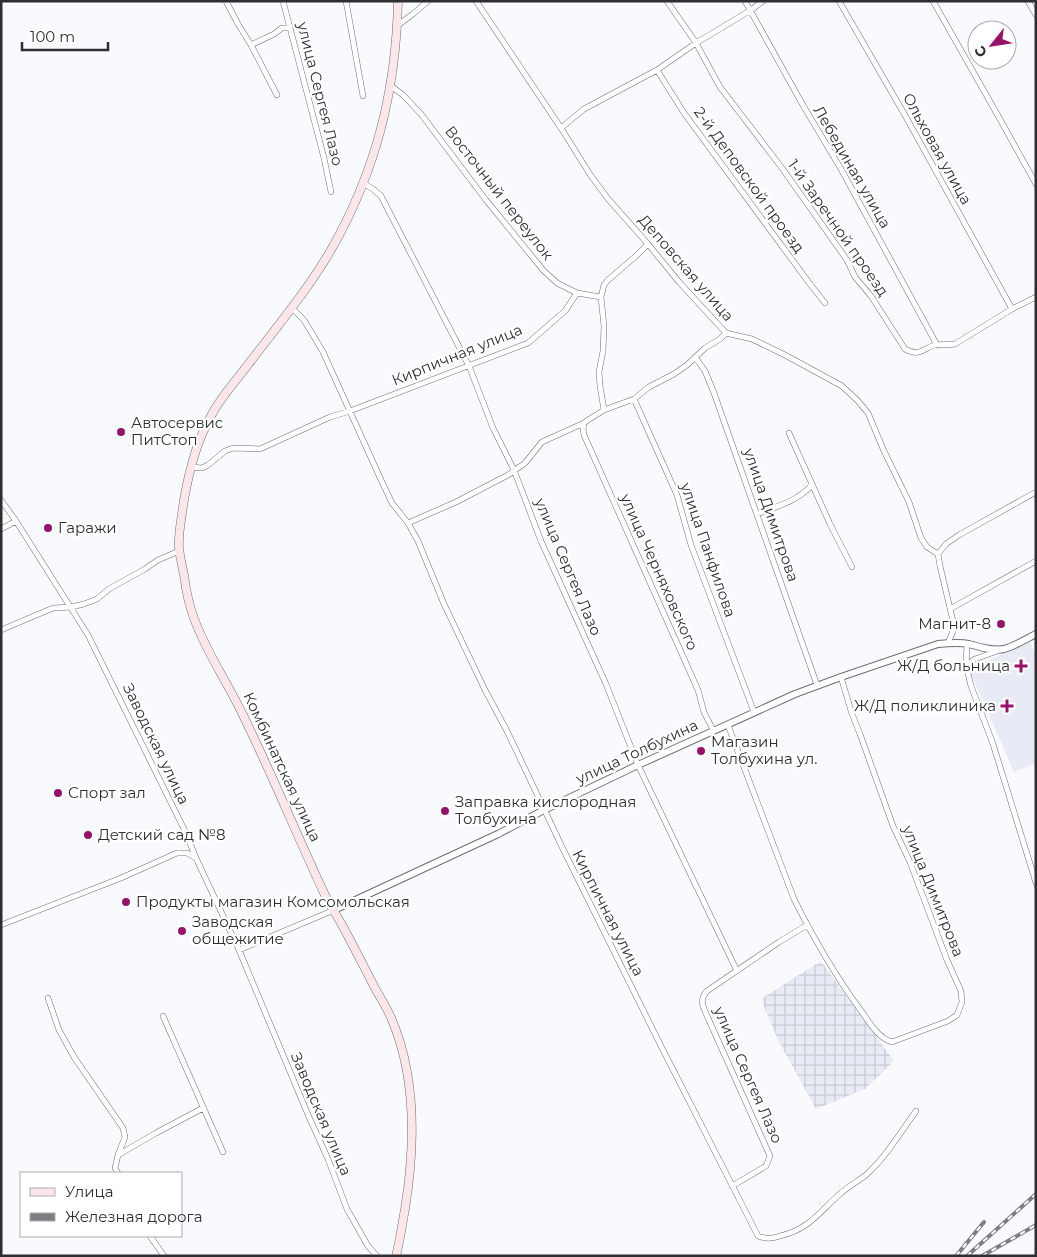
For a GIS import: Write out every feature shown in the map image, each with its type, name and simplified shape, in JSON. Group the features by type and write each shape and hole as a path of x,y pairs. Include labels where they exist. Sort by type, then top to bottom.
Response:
{"main road":[{"name":"Комбинатская улица","path":"396,1256 407,1194 412,1119 409,1078 401,1044 391,1018 326,897 229,686 198,629 188,601 179,551 179,535 188,475 202,433 212,413 292,308 330,252 349,217 363,183 378,144 391,86 398,25 398,1"}],"street":[{"path":"226,1 277,95"},
{"name":"улица Сергея Лазо","path":"283,1 331,192"},
{"path":"346,1 363,96"},
{"path":"398,25 428,1"},
{"name":"Деповская улица","path":"476,1 591,176 609,200 679,282 726,333 752,339 785,355 842,386 858,401 868,414 909,502 921,538 927,546 938,554"},
{"name":"1-й Заречной проезд","path":"667,1 696,43 720,87 782,168 842,252 856,277 871,296 905,349 912,352 923,351 937,345 956,344 1012,309 1036,297"},
{"name":"Лебединая улица","path":"745,1 841,169 937,345"},
{"path":"561,128 584,109 657,70 763,1"},
{"name":"Ольховая улица","path":"839,1 906,117 1012,309"},
{"path":"933,1 1036,184"},
{"path":"1028,1 1036,14"},
{"path":"251,45 282,28 289,28"},
{"name":"2-й Деповской проезд","path":"657,70 684,113 825,303"},
{"name":"Восточный переулок","path":"391,86 403,95 421,114 486,200 543,270 557,283 577,293"},
{"name":"улица Сергея Лазо","path":"363,183 381,196 469,366 493,428 514,470 542,541 606,684 638,765 737,971"},
{"path":"604,410 599,372 603,351 604,326 600,297 608,280 648,244"},
{"path":"577,293 600,297"},
{"name":"Кирпичная улица","path":"191,467 202,468 225,451 234,448 260,449 330,417 528,343 565,310 577,293"},
{"path":"292,308 304,320 323,352 350,411"},
{"path":"408,523 456,502 508,475 526,463 542,442 584,424 604,410 634,399 649,387 674,374 726,333"},
{"name":"улица Димитрова","path":"695,356 706,371 817,685"},
{"name":"улица Панфилова","path":"634,399 677,495 691,545 754,712"},
{"name":"Кирпичная улица","path":"350,411 392,502 408,523 422,549 448,612 544,810 758,1236 764,1239 776,1238 793,1233 812,1221 843,1191 876,1165 916,1111"},
{"name":"улица Черняховского","path":"584,424 584,435 698,690 704,712 713,730"},
{"path":"789,433 830,524 852,567"},
{"path":"757,514 800,497 812,485"},
{"path":"948,643 953,631 953,621 938,554 946,544 959,535 1036,492"},
{"name":"Заводская улица","path":"1,500 88,635 185,831 240,950 328,1159 347,1209 368,1246 377,1256"},
{"path":"1,529 16,521"},
{"path":"1,630 53,608 70,607 97,599 109,589 158,560 179,551"},
{"path":"950,609 1036,561"},
{"name":"улица Толбухина","path":"966,665 1036,634"},
{"name":"улица Толбухина","path":"240,950 334,910 498,834 544,810 713,730 817,685 938,644 967,644 1002,649"},
{"path":"967,644 966,665 977,702 993,744 1036,883"},
{"name":"улица Димитрова","path":"807,925 832,970 878,1033 886,1040 892,1042 948,1021 957,1015 962,1002 961,991 947,960 910,862 893,826 852,714 841,677"},
{"path":"728,725 794,899 807,925"},
{"path":"1,926 121,878 177,852 187,853 196,858"},
{"name":"улица Сергея Лазо","path":"732,1186 766,1166 770,1156 708,1018 702,996 779,942 807,925"},
{"path":"48,998 59,1030 74,1057 123,1128 125,1137 118,1155 116,1168 118,1172"},
{"path":"164,1016 223,1152"},
{"path":"118,1155 203,1108"},
{"path":"151,1237 164,1256"}],"shaded area":[{"path":"1030,642 1036,656 1036,763 1014,772 969,669"},
{"path":"821,961 894,1061 865,1089 816,1109 778,1040 761,999"}],"railway":[{"path":"967,1256 1036,1194"},
{"path":"956,1256 984,1222"},
{"path":"982,1256 1036,1225"}],"place":[{"name":"Автосервис ПитСтоп","path":"121,432"},
{"name":"Гаражи","path":"48,528"},
{"name":"Магнит-8","path":"1001,624"},
{"name":"Ж/Д больница","path":"1021,666"},
{"name":"Ж/Д поликлиника","path":"1007,706"},
{"name":"Магазин Толбухина ул.","path":"701,751"},
{"name":"Спорт зал","path":"58,793"},
{"name":"Заправка кислородная Толбухина","path":"445,811"},
{"name":"Детский сад №8","path":"88,835"},
{"name":"Продукты магазин Комсомольская","path":"126,902"},
{"name":"Заводская общежитие","path":"182,931"}]}
